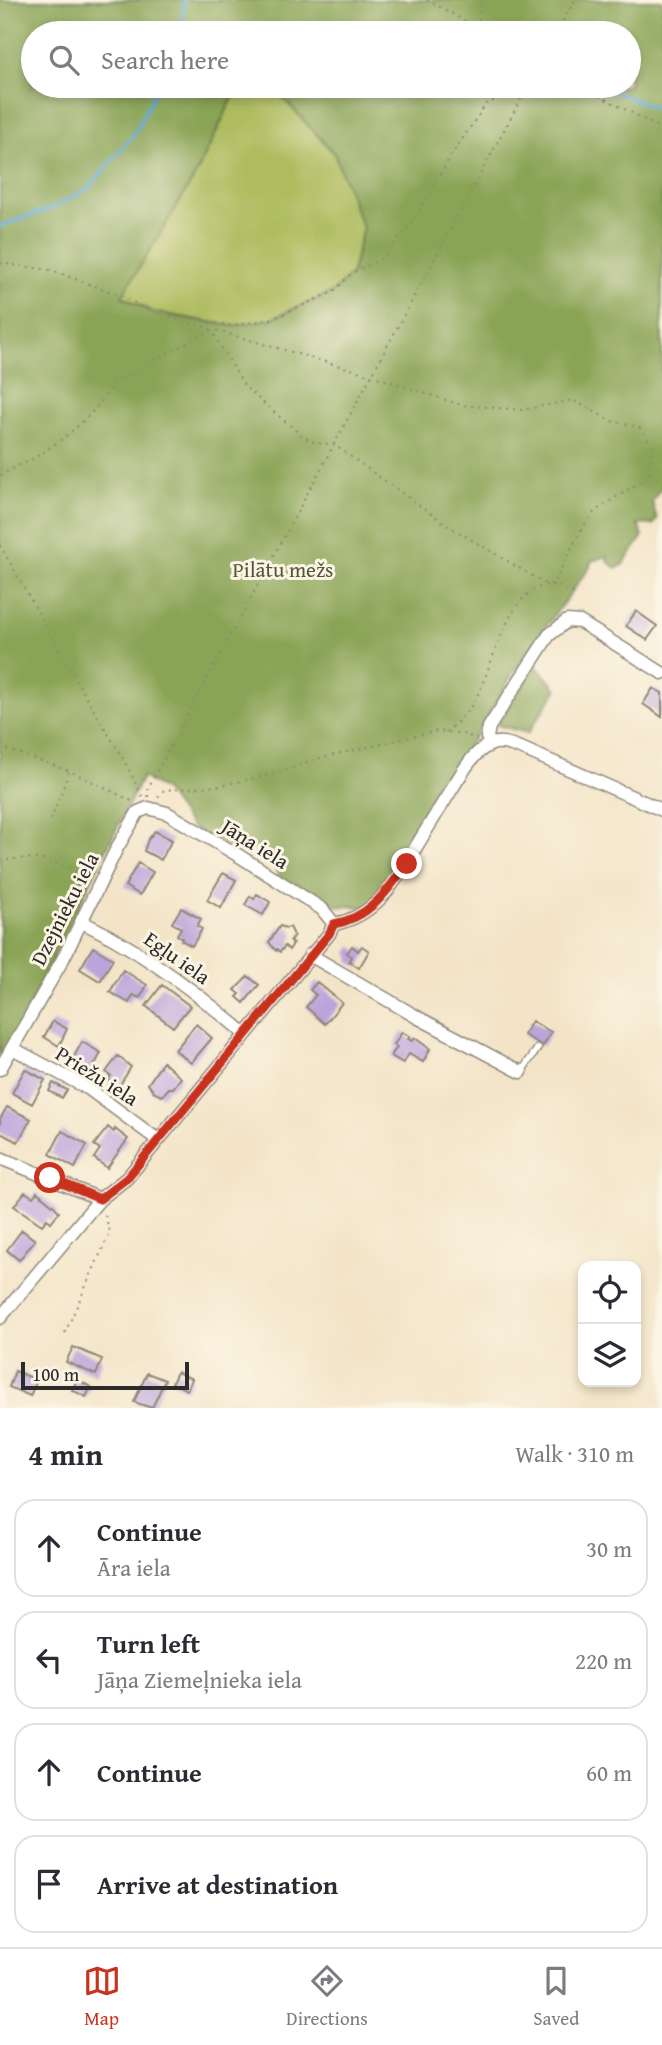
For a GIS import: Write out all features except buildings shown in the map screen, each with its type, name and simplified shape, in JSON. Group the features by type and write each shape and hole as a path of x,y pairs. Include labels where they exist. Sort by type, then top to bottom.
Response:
{"street":[{"path":"490,744 487,737 489,727 549,635 567,621 580,622 662,673"},
{"path":"0,1318 100,1199 127,1178 244,1033 329,934 334,924 349,922 382,898 407,864 464,771 477,754 490,744 500,742 523,750 662,810"},
{"name":"Dzejnieku iela","path":"0,1069 82,922 138,812 148,808"},
{"name":"Jāņa iela","path":"148,808 167,813 241,857 322,909 334,924"},
{"name":"Egļu iela","path":"82,922 106,933 169,974 216,1008 244,1033"},
{"path":"310,955 417,1017 521,1072"},
{"name":"Priežu iela","path":"12,1048 89,1089 158,1140"},
{"path":"0,1158 100,1199"}],"lane":[{"path":"521,1072 538,1048"}],"path":[{"path":"427,0 465,21"},
{"path":"479,21 482,0"},
{"path":"563,21 575,0"},
{"path":"152,312 232,326 271,319 333,292 352,273 383,258 415,218 450,157 486,104 500,98"},
{"path":"148,808 148,788 521,98"},
{"path":"604,98 662,129"},
{"path":"0,263 51,270 122,296 152,312 371,375 461,405 523,410 572,400 612,421 639,427 652,445 649,476 595,511 579,533 552,584 531,590 513,612 476,698 464,716 446,732"},
{"path":"211,330 245,387 301,435 316,443 333,444 447,525 544,583 576,595"},
{"path":"0,476 33,459 65,435 105,398 113,383 211,330"},
{"path":"0,545 120,753 148,808"},
{"path":"148,808 164,790 231,783 279,773 316,759 437,731 463,734 490,744"},
{"path":"0,747 70,771 148,808"},
{"path":"51,820 70,771"},
{"path":"0,860 33,857 55,862 99,884"},
{"path":"65,1333 110,1232 100,1199"}],"green space":[{"name":"Pilātu mežs","path":"0,0 662,0 662,486 652,502 657,519 653,525 638,524 643,536 622,566 617,568 607,561 608,556 591,561 590,567 521,660 411,842 394,875 369,907 338,906 302,886 283,881 260,847 239,852 191,827 164,790 142,777 14,1037 0,1056","holes":["21,21 641,21 641,98 283,98 334,153 363,228 352,273 333,292 271,319 232,326 152,312 122,296 195,176 233,98 21,98"]},
{"path":"233,98 283,98 334,153 363,228 352,273 333,292 271,319 232,326 152,312 122,296 195,176"},
{"path":"536,666 557,689 528,733 497,725"}],"waterway":[{"path":"181,21 184,0"},
{"path":"0,226 50,209 89,188 134,134 152,98"},
{"path":"630,98 662,110"}],"route":[{"path":"50,1178 100,1199 127,1178 244,1033 329,934 334,924 349,922 363,914 382,898 407,864"}]}
